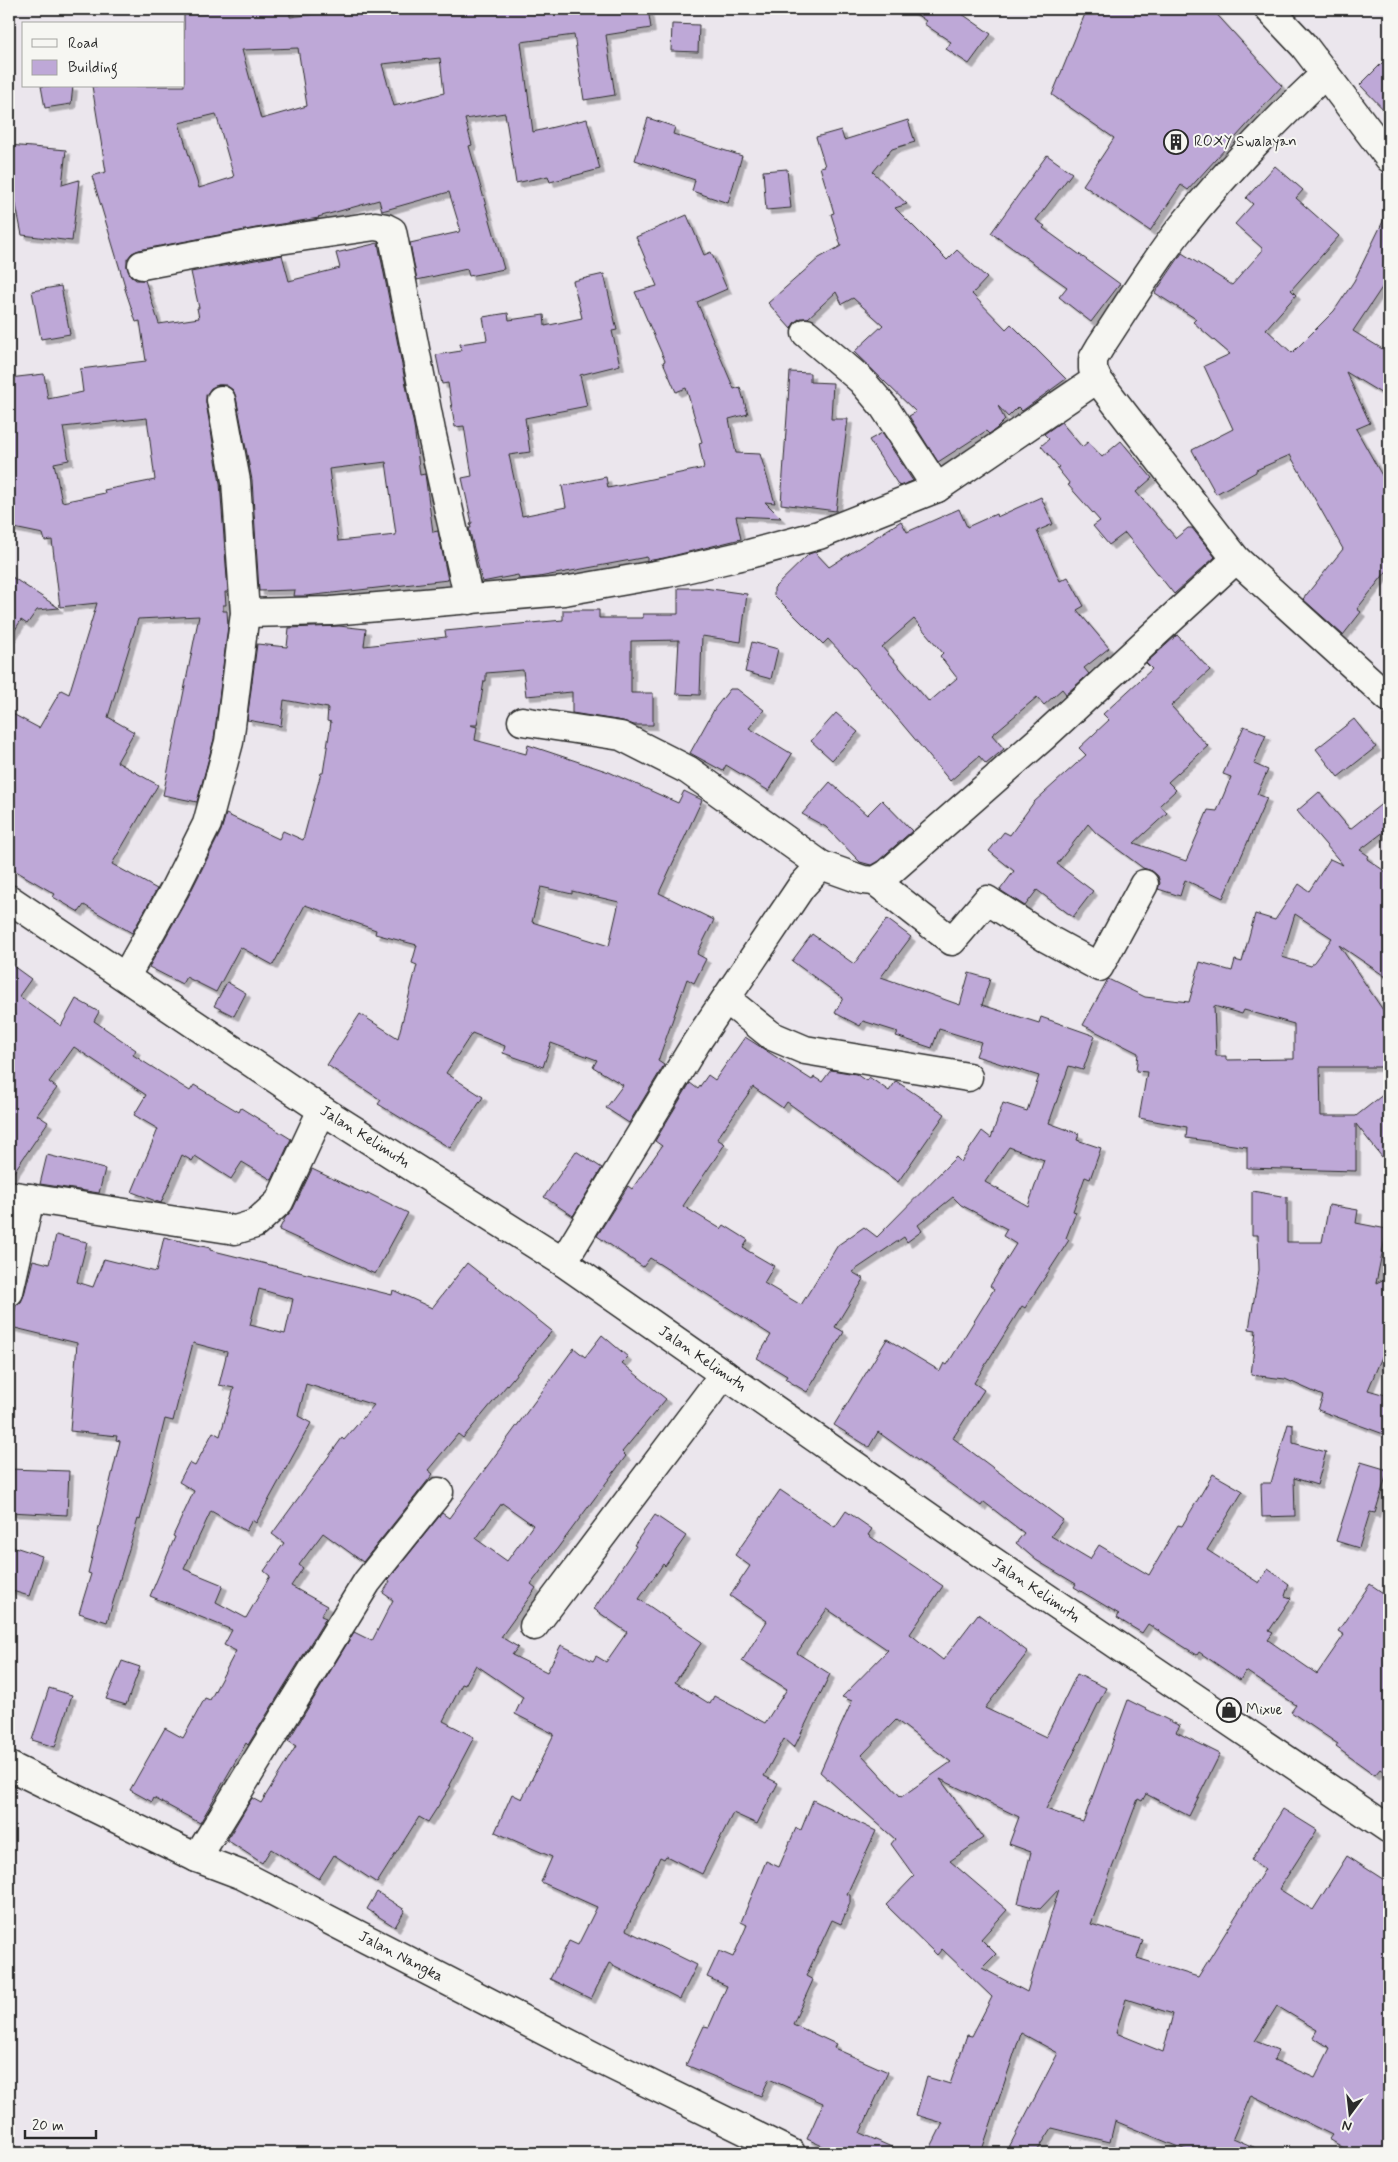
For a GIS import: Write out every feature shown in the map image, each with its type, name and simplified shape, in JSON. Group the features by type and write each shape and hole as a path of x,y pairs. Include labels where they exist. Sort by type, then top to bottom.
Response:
{"main road":[{"path":"1269,9 1304,46 1389,158"},
{"path":"1324,74 1273,123 1229,170 1176,234 1100,347 1093,359 1093,369 1097,379 1236,559 1389,698"},
{"path":"142,265 259,243 375,226 386,228 392,232 431,431 469,600"},
{"path":"806,333 866,387 884,407 937,488"},
{"path":"245,612 331,611 564,591 667,573 749,554 818,535 937,488 1097,379"},
{"path":"126,976 174,890 207,824 230,742 245,612 236,481 221,400"},
{"path":"875,881 887,874 1036,744 1236,559"},
{"path":"522,721 621,736 688,770 821,865 856,878 875,881 952,941 987,900 1046,938 1099,967 1144,884"},
{"path":"563,1262 696,1043 801,886 821,865"},
{"name":"Jalan Kelimutu","path":"9,899 126,976 322,1110 563,1262 985,1556 1389,1828"},
{"path":"726,999 772,1036 805,1050 968,1077"},
{"path":"9,1292 20,1196 235,1230 255,1224 279,1202 322,1110"},
{"path":"534,1626 724,1374"},
{"path":"198,1858 367,1582 439,1492"},
{"name":"Jalan Nangka","path":"9,1766 198,1858 242,1875 600,2060 791,2153"}],"building":[{"path":"184,9 290,9 290,17 360,9 648,9 651,28 606,35 615,95 584,100 574,35 521,42 533,132 587,119 600,169 550,182 548,176 516,183 505,113 465,119 472,145 469,146 504,269 469,276 467,269 417,280 410,243 459,232 460,228 449,192 382,211 379,200 319,218 139,250 132,253 127,259 130,275 136,280 145,280 159,324 199,318 197,308 199,308 191,272 282,255 289,281 340,268 336,253 378,243 414,426 420,475 425,474 433,532 438,531 448,580 306,596 294,596 295,590 259,591 252,480 236,397 233,390 226,385 218,385 211,388 206,395 206,403 220,483 228,592 225,592 226,605 223,605 223,611 227,611 228,626 214,739 197,802 163,795 199,616 138,619 108,717 134,732 117,762 158,785 112,864 157,889 132,933 84,905 79,912 53,897 55,894 9,867 9,712 39,728 61,690 69,694 97,603 60,607 52,540 45,541 43,534 9,527 9,378 44,374 48,399 83,392 80,369 146,361 140,321 136,322 124,286 92,176 106,172 92,88 185,88","holes":["298,48 307,106 261,119 242,50","440,58 444,93 394,106 382,64","216,114 234,177 199,188 179,123","147,418 155,480 104,490 105,493 62,502 54,463 69,460 63,427","386,462 396,535 338,541 329,469"]},
{"path":"909,9 955,9 991,34 969,64 946,49 951,42 924,24 926,21"},
{"name":"ROXY Swalayan","path":"1087,9 1212,9 1282,86 1188,190 1181,185 1150,231 1083,185 1114,138 1052,95"},
{"path":"672,24 699,25 698,52 671,51"},
{"path":"1389,56 1389,115 1360,85"},
{"path":"41,88 73,88 71,104 45,108"},
{"path":"648,118 675,127 673,134 742,156 728,203 692,191 695,180 635,160"},
{"path":"908,120 915,142 892,149 873,172 907,204 895,208 947,260 957,250 987,278 972,294 1006,329 1011,324 1066,379 1022,411 1018,407 1008,417 998,406 1005,420 996,429 989,434 986,431 938,462 909,416 916,412 854,352 883,325 853,298 842,304 836,292 808,318 800,318 791,329 768,303 819,258 841,246 831,214 834,213 820,167 825,166 816,137 841,130 844,140"},
{"path":"9,145 66,150 62,185 79,180 72,241 22,235 15,200 9,200"},
{"path":"1047,155 1072,173 1036,220 1045,226 1043,228 1120,284 1091,322 1059,297 1067,287 991,233"},
{"path":"1275,166 1303,190 1296,198 1339,236 1291,290 1296,295 1266,329 1292,353 1334,311 1354,281 1389,209 1389,274 1353,331 1389,353 1389,398 1346,372 1370,423 1356,429 1389,488 1389,568 1357,609 1361,612 1343,635 1303,599 1343,549 1290,455 1256,470 1256,472 1216,494 1192,450 1233,429 1204,366 1230,354 1193,322 1196,319 1155,293 1182,253 1232,285 1262,251 1262,248 1235,224 1253,204 1246,198"},
{"path":"787,169 791,208 766,210 763,171"},
{"path":"687,215 704,255 711,252 727,289 697,302 734,389 740,387 748,414 729,419 736,453 760,454 775,503 765,502 781,518 736,516 741,539 664,558 647,561 647,557 539,577 519,579 518,575 482,582 469,528 471,528 470,524 472,523 462,478 472,476 464,426 455,427 448,383 442,384 436,355 461,351 460,344 487,340 483,317 508,313 509,320 544,315 545,326 582,318 573,281 604,274 617,330 612,331 620,365 580,375 587,406 525,418 530,452 509,455 522,516 566,507 562,486 606,477 608,488 704,468 699,443 702,442 686,388 676,392 663,362 665,361 635,292 657,286 636,237"},
{"path":"61,286 70,334 41,339 32,291"},
{"path":"790,372 810,373 810,382 833,383 831,419 848,419 836,511 781,504"},
{"path":"1061,422 1082,447 1088,442 1102,457 1121,441 1152,478 1136,492 1176,538 1188,528 1192,528 1215,557 1174,594 1125,533 1109,545 1093,526 1100,521 1068,485 1070,484 1057,468 1059,467 1041,446 1049,439 1044,434"},
{"path":"882,433 913,481 899,486 869,440"},
{"path":"1041,497 1053,524 1037,531 1060,581 1068,577 1084,606 1077,610 1109,648 1084,668 1089,674 1066,694 1062,689 1044,705 1037,697 992,735 1004,749 986,764 979,756 950,781 856,669 828,639 823,644 774,595 774,588 809,554 815,552 829,567 901,521 907,532 959,509 967,527 996,514 997,517","holes":["914,619 943,653 940,656 957,678 929,702 882,647"]},
{"path":"9,575 59,608 37,610 27,624 21,620 9,640"},
{"path":"678,588 704,588 747,594 741,642 702,636 700,695 676,694 679,640 631,641 631,693 653,693 653,725 634,725 623,721 572,713 572,692 526,696 523,670 486,673 477,725 470,725 477,727 475,740 526,754 528,745 609,772 678,803 684,791 702,800 659,893 714,920 697,954 706,959 694,983 687,979 658,1061 664,1065 629,1123 606,1108 623,1085 593,1067 597,1060 551,1043 543,1067 503,1053 505,1046 472,1033 446,1073 483,1097 450,1148 378,1104 381,1100 327,1065 360,1014 398,1038 417,965 412,963 417,945 375,934 376,930 305,905 273,965 240,947 216,992 186,977 182,984 149,967 188,897 221,831 226,814 279,839 283,831 303,840 321,773 323,773 331,722 327,721 328,708 284,700 281,726 247,720 257,644 287,647 289,628 339,626 366,629 364,646 446,637 445,631 563,620 563,610 599,610 599,618 643,618 643,614 678,614","holes":["541,887 572,894 572,891 619,902 609,946 532,922"]},
{"path":"1177,635 1210,670 1171,706 1208,746 1168,782 1176,790 1160,805 1167,813 1134,843 1186,861 1208,810 1217,811 1231,777 1223,774 1244,726 1266,735 1254,764 1268,770 1257,794 1267,798 1223,898 1185,880 1180,896 1158,889 1160,883 1158,876 1152,871 1143,868 1096,833 1088,824 1057,864 1093,891 1073,917 1037,890 1025,906 1000,890 1014,871 989,851 1004,832 1010,835 1034,802 1086,755 1079,748 1109,720 1103,714 1152,669 1146,663"},
{"path":"752,642 778,649 771,679 745,672"},
{"path":"730,689 737,689 764,710 749,728 792,754 769,791 726,765 723,771 690,753 715,708"},
{"path":"836,713 858,732 832,760 811,741"},
{"path":"1354,719 1376,747 1338,777 1316,749"},
{"path":"830,782 867,815 882,800 912,831 878,861 871,865 860,862 826,827 802,814"},
{"path":"1319,792 1350,829 1389,798 1389,828 1360,850 1369,856 1367,859 1389,874 1389,979 1339,945 1389,1019 1389,1067 1320,1067 1321,1116 1356,1116 1389,1090 1389,1166 1356,1124 1356,1171 1247,1168 1247,1147 1186,1138 1187,1127 1139,1118 1147,1072 1136,1071 1138,1053 1083,1025 1108,979 1145,997 1189,1002 1200,962 1232,971 1235,960 1242,962 1255,914 1275,920 1299,884 1309,891 1330,859 1343,865 1297,811","holes":["1295,914 1332,938 1311,966 1282,957","1214,1006 1242,1014 1244,1010 1294,1024 1294,1059 1226,1060 1226,1056 1216,1056"]},
{"path":"887,919 911,937 881,977 960,1005 969,973 990,979 982,1005 1039,1023 1041,1017 1095,1036 1083,1070 1069,1066 1049,1123 1079,1134 1077,1140 1101,1148 1090,1179 1085,1177 1073,1211 1076,1212 1066,1238 1069,1240 1025,1308 1022,1306 974,1383 984,1390 953,1438 1063,1520 1051,1536 1090,1559 1099,1545 1149,1575 1178,1525 1182,1526 1213,1474 1243,1491 1207,1550 1259,1583 1268,1569 1289,1584 1285,1596 1291,1598 1269,1631 1273,1633 1268,1640 1317,1674 1344,1635 1338,1631 1370,1584 1389,1597 1389,1775 1380,1769 1375,1775 1336,1747 1338,1744 1291,1712 1296,1705 1246,1671 1240,1680 1199,1652 1197,1655 1148,1624 1142,1633 1117,1618 1119,1614 1074,1587 1076,1584 1036,1560 1016,1543 1024,1533 984,1502 981,1506 878,1432 869,1447 834,1425 887,1339 940,1371 944,1363 947,1365 994,1289 990,1286 1016,1244 1003,1236 1007,1229 961,1205 953,1197 918,1225 922,1231 907,1242 904,1237 852,1272 864,1279 835,1327 844,1332 807,1392 785,1379 787,1376 757,1358 771,1335 650,1258 643,1267 597,1236 628,1186 632,1189 662,1146 655,1141 690,1083 698,1089 708,1075 715,1080 745,1037 812,1080 814,1077 822,1082 831,1070 856,1074 866,1081 869,1077 889,1091 896,1081 945,1114 898,1182 787,1102 783,1108 753,1087 717,1139 725,1144 683,1206 721,1229 724,1225 748,1240 743,1248 774,1266 764,1283 801,1305 838,1245 864,1227 877,1237 956,1157 961,1162 982,1131 991,1138 1003,1103 1027,1111 1039,1076 976,1056 981,1042 939,1029 932,1048 896,1036 898,1032 863,1021 860,1026 835,1013 843,998 792,961 812,934 854,964","holes":["1009,1147 1044,1160 1028,1206 985,1182"]},
{"path":"9,963 31,979 19,996 61,1026 76,999 99,1012 94,1021 136,1050 133,1055 190,1091 194,1085 239,1112 241,1108 291,1139 272,1180 242,1162 231,1179 195,1156 192,1161 182,1155 161,1203 132,1192 158,1129 134,1115 146,1095 74,1047 49,1082 57,1088 37,1115 48,1122 9,1179"},
{"path":"227,982 246,993 234,1016 214,1006"},
{"path":"576,1151 602,1168 573,1216 544,1197"},
{"path":"47,1155 105,1169 99,1193 40,1184"},
{"path":"312,1169 367,1195 368,1193 408,1213 375,1274 279,1230 285,1218 293,1209"},
{"path":"1252,1191 1287,1197 1287,1242 1322,1242 1329,1205 1358,1210 1356,1223 1387,1229 1376,1283 1389,1277 1389,1354 1384,1352 1368,1390 1389,1396 1389,1436 1318,1410 1323,1396 1285,1379 1251,1375 1256,1330 1249,1329 1259,1270 1258,1235 1252,1235"},
{"path":"56,1235 87,1242 77,1282 93,1287 104,1259 156,1272 164,1237 392,1295 393,1290 432,1308 467,1263 552,1331 463,1438 458,1434 428,1470 433,1474 363,1562 323,1533 299,1565 303,1568 291,1586 327,1606 321,1616 326,1618 248,1745 246,1743 200,1823 154,1798 152,1802 130,1790 165,1728 183,1738 205,1698 210,1700 236,1651 224,1645 232,1630 150,1596 175,1537 173,1536 194,1491 179,1482 189,1463 195,1466 213,1432 220,1436 234,1388 219,1385 227,1352 193,1343 173,1421 165,1419 140,1520 138,1519 107,1622 79,1613 91,1574 88,1573 120,1441 116,1440 117,1436 70,1431 77,1343 11,1327 16,1305 21,1302 24,1295 33,1260 49,1264","holes":["259,1289 293,1299 285,1334 250,1325","306,1384 374,1405 344,1440 342,1438 272,1534 284,1543 264,1571 270,1576 246,1618 216,1602 223,1585 184,1569 211,1511 246,1531 252,1520 256,1523 311,1423 298,1416"]},
{"path":"602,1335 628,1357 622,1363 666,1399 622,1452 626,1456 531,1584 536,1588 501,1637 518,1647 512,1655 547,1672 561,1645 593,1661 596,1656 606,1662 627,1632 594,1609 655,1515 686,1536 665,1566 663,1564 639,1599 702,1642 675,1682 710,1704 714,1696 765,1723 787,1689 742,1661 767,1621 730,1596 750,1566 735,1555 780,1490 835,1527 846,1511 872,1529 868,1535 943,1586 910,1634 943,1660 978,1614 1028,1652 985,1708 1046,1737 1077,1674 1106,1688 1046,1809 1083,1822 1128,1700 1180,1726 1176,1732 1220,1754 1189,1816 1146,1794 1142,1801 1138,1799 1091,1924 1143,1940 1137,1958 1198,1977 1265,1869 1251,1860 1283,1809 1317,1830 1279,1889 1313,1910 1347,1856 1389,1883 1389,2153 1352,2153 1329,2139 1332,2135 1251,2095 1233,2138 1267,2153 1193,2153 1115,2121 1110,2142 1052,2128 1036,2153 1006,2153 1058,2053 1021,2033 981,2153 928,2153 943,2123 916,2115 927,2077 950,2084 967,2035 972,2036 992,1997 942,1949 937,1955 886,1905 914,1876 891,1844 895,1839 820,1772 852,1701 842,1697 888,1650 827,1609 797,1653 830,1674 794,1748 784,1739 764,1776 778,1783 757,1824 733,1813 702,1874 666,1856 664,1859 660,1857 626,1930 697,1965 680,1999 609,1963 591,1999 550,1979 569,1941 578,1945 597,1907 541,1882 552,1857 495,1832 512,1794 522,1799 554,1734 515,1714 523,1697 476,1665 465,1685 462,1684 443,1721 474,1737 449,1785 451,1786 428,1822 419,1817 377,1883 334,1855 319,1879 271,1849 262,1863 227,1840 252,1798 261,1803 296,1746 288,1741 354,1632 372,1641 393,1600 383,1593 390,1581 388,1580 442,1513 449,1518 574,1348 585,1357","holes":["502,1503 533,1525 507,1561 476,1539","896,1720 951,1762 901,1797 862,1755","940,1779 1019,1817 1009,1844 1031,1852 1018,1903 1040,1909 1059,1889 1027,1992 982,1968 996,1954 981,1939 1007,1910 950,1861 983,1838","1126,1999 1173,2014 1163,2052 1116,2033","1277,2006 1317,2030 1313,2037 1330,2048 1315,2078 1274,2060 1278,2050 1255,2041"]},
{"path":"1288,1424 1293,1425 1293,1443 1326,1452 1317,1485 1294,1478 1295,1516 1262,1517 1261,1483 1271,1483"},
{"path":"1361,1462 1388,1470 1375,1513 1370,1512 1359,1548 1336,1541"},
{"path":"9,1469 69,1471 67,1515 9,1512"},
{"path":"9,1545 42,1556 29,1596 9,1590"},
{"path":"122,1661 140,1667 126,1705 106,1699"},
{"path":"49,1688 72,1695 55,1747 32,1740"},
{"path":"813,1800 876,1831 847,1894 850,1895 850,1903 841,1924 832,1920 806,1976 813,1980 793,2024 836,2044 834,2048 888,2072 860,2133 905,2153 838,2153 807,2139 823,2103 769,2079 761,2096 686,2065 704,2026 709,2027 727,1986 707,1977 719,1951 733,1957 747,1925 741,1922 766,1861 779,1867 796,1828 801,1830"},
{"path":"377,1892 405,1910 395,1927 367,1909"}],"place":[{"name":"ROXY Swalayan","path":"1176,142"},
{"name":"Mixue","path":"1229,1710"}]}
